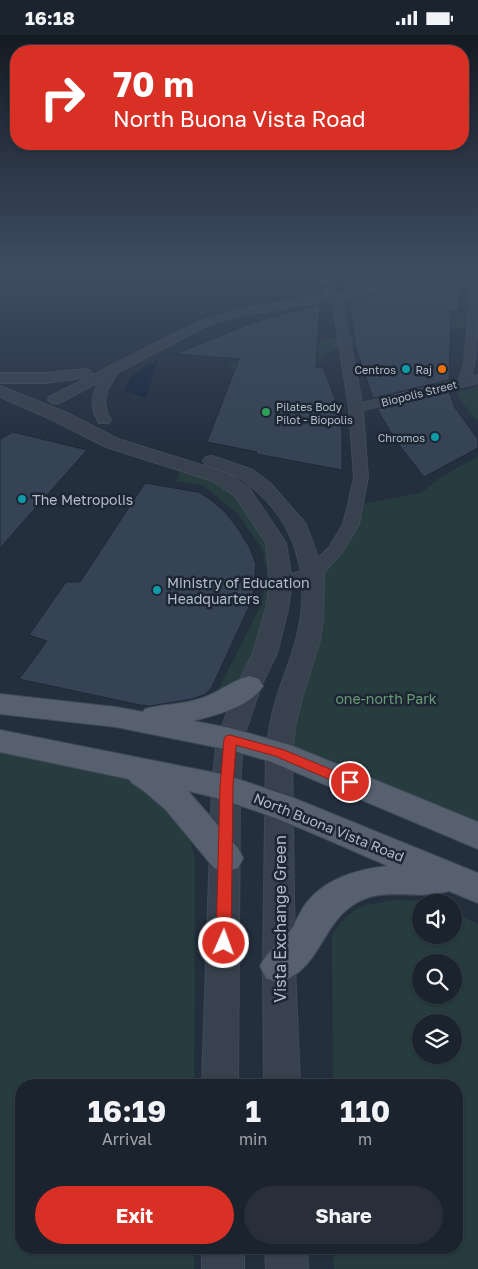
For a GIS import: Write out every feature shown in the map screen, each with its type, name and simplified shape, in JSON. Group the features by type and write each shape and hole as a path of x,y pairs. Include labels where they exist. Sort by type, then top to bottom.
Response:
{"main road":[{"path":"116,717 197,711 221,703 249,686"},
{"path":"0,704 116,717 230,739 279,753 478,836"},
{"name":"North Buona Vista Road","path":"0,741 226,787 278,806 470,884"},
{"path":"127,767 160,784 173,795 226,858"},
{"path":"279,966 304,941 322,909 337,897 352,889 389,879 470,884"}],"street":[{"path":"20,394 55,388 171,332"},
{"path":"20,394 112,370 189,332"},
{"path":"281,582 313,574 337,548 351,524 361,477 356,408 338,332"},
{"name":"Biopolis Street","path":"356,408 472,380 475,332"},
{"path":"110,425 99,413 98,395 112,370"},
{"path":"20,394 46,379 84,374"},
{"path":"20,394 112,443 212,474 242,492 276,543 281,582 275,617 265,653 249,686 230,739 226,787 220,1079"},
{"name":"Vista Exchange Green","path":"20,394 110,425 134,441 162,450 208,460 246,474 264,488 296,524 302,537 313,574 312,619 308,640 289,698 279,753 279,966 282,1079"},
{"path":"223,1254 223,1269"},
{"path":"286,1254 287,1269"}],"green space":[{"path":"367,332 439,332 335,349 320,359 238,373 228,364 327,339"},
{"path":"478,387 478,419 476,420 460,400 457,392"},
{"name":"one-north Park","path":"478,456 478,835 279,753 313,574 356,505 421,493 441,477"},
{"path":"184,459 216,470 276,543 276,579 249,686 209,708 262,603 267,572 262,548 237,513 202,485 176,481"},
{"path":"0,748 140,782 184,828 190,840 195,860 194,1079 15,1079 15,1254 194,1254 194,1269 0,1269"},
{"path":"395,900 412,900 412,944 462,944 462,916 478,924 478,1269 334,1269 333,1254 463,1254 463,1079 333,1079 332,935 352,912"}],"water":[{"path":"158,359 146,398 123,390 134,374"}],"building":[{"path":"231,332 318,332 316,368 323,367 337,404 342,431 342,470 256,454 257,452 207,442 239,359 176,354"},
{"name":"Centros","path":"353,332 450,332 449,380 373,398 356,348"},
{"name":"Chromos","path":"449,392 455,408 478,439 478,448 424,477 396,441 377,409"},
{"name":"The Metropolis","path":"13,432 87,450 0,548 0,439"},
{"name":"Ministry of Education Headquarters","path":"145,483 198,492 211,500 224,511 237,527 250,548 256,564 253,598 212,687 206,694 192,699 150,706 19,679 47,641 29,635 66,582 80,582"}],"place":[{"name":"Centros","path":"406,369"},
{"name":"Raj","path":"442,369"},
{"name":"Pilates Body Pilot - Biopolis","path":"266,412"},
{"name":"Chromos","path":"435,437"},
{"name":"The Metropolis","path":"22,499"},
{"name":"Ministry of Education Headquarters","path":"157,590"}],"route":[{"path":"224,943 226,787 230,739 279,753 350,782"}]}
